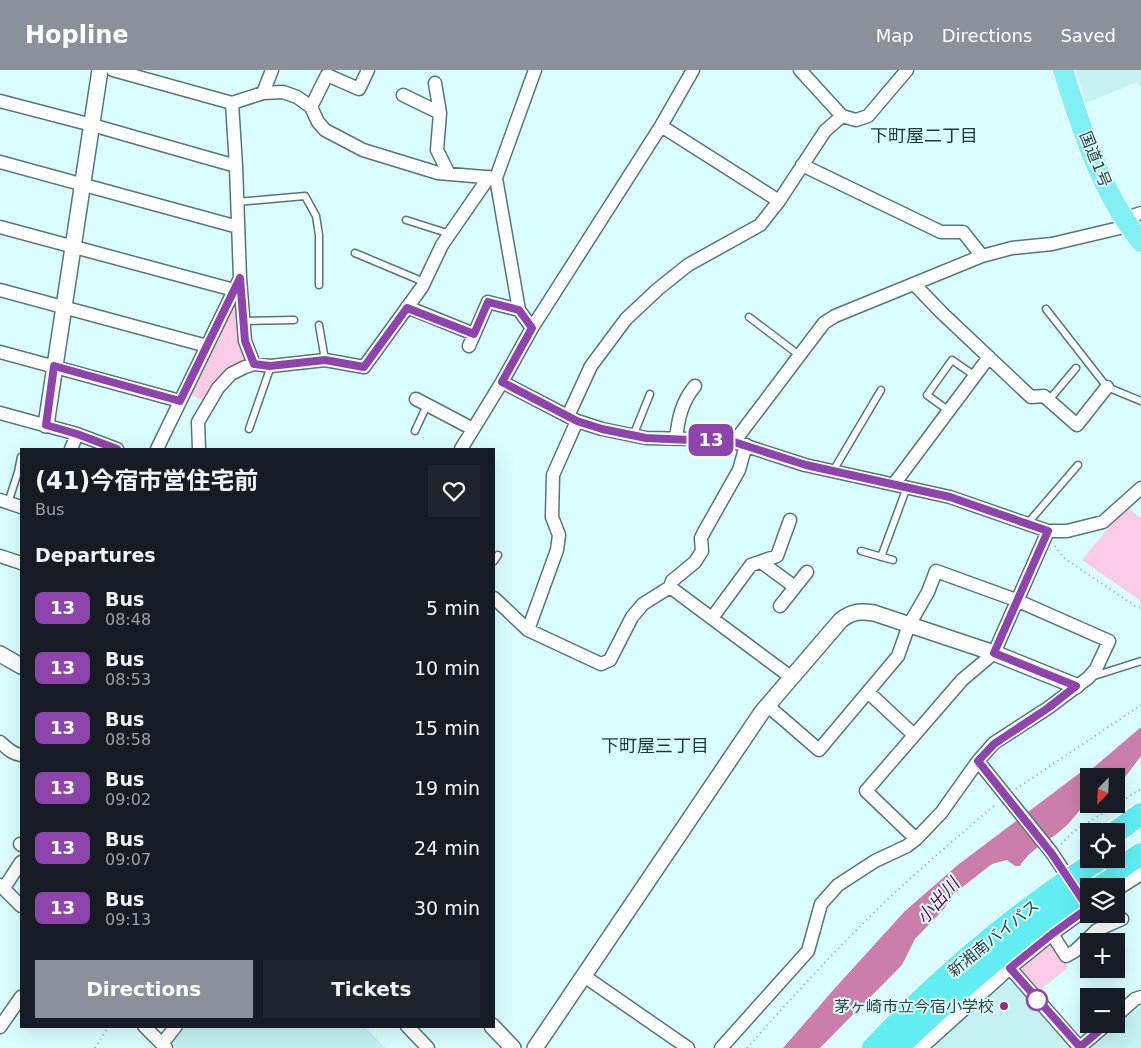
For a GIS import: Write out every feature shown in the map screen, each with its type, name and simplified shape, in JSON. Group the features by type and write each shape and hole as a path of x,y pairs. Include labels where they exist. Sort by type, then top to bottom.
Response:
{"highway":[{"name":"国道1号","path":"1063,70 1093,159 1131,219 1141,242"},
{"path":"1125,826 1141,814"},
{"path":"1125,842 1141,832"},
{"path":"1105,878 1141,854"},
{"path":"972,952 1041,889 1080,860"},
{"name":"新湘南バイパス","path":"873,1048 922,998 972,952 1032,906 1087,868"},
{"path":"1125,878 1141,868"},
{"name":"新湘南バイパス","path":"897,1048 992,961 1080,896"},
{"path":"904,1048 997,970 1080,910"}],"street":[{"path":"46,425 100,70"},
{"path":"113,70 232,103 263,93 284,92 297,97 311,107 318,122 325,130 346,142 386,158 438,173 492,177"},
{"path":"263,93 272,70"},
{"path":"311,107 327,75 359,89 368,70"},
{"path":"200,448 198,422 218,388 231,374 254,364 270,366 325,360 364,367 424,282 442,245 492,177 535,70"},
{"path":"462,448 532,328 661,126 693,70"},
{"path":"800,70 842,116 856,120 868,116 907,70"},
{"path":"435,82 440,113 437,150 449,174"},
{"path":"403,95 440,113"},
{"path":"0,100 236,166"},
{"path":"232,103 240,278 245,341 254,364"},
{"path":"528,630 557,550 559,535 552,517 553,475 591,366 626,319 658,290 688,265 760,225 779,201 825,130 842,116"},
{"path":"661,126 779,201"},
{"path":"0,162 238,227"},
{"path":"802,165 941,232 963,232 982,256"},
{"path":"492,177 519,310 532,328"},
{"path":"495,599 528,630 601,664 610,660 632,617 643,604 670,587 672,581 696,562 702,551 701,538 739,470 740,444 799,355 824,323 834,316 982,256 1012,248 1052,244 1131,219"},
{"path":"0,227 234,290"},
{"path":"157,448 240,278"},
{"path":"914,284 1030,397 1044,396 1077,424 1107,387"},
{"path":"0,290 207,346"},
{"path":"469,346 488,302 519,310"},
{"path":"407,308 474,334"},
{"path":"0,352 180,401"},
{"path":"894,484 989,357"},
{"path":"502,382 573,419 602,429 646,438 740,444 774,456 833,472 950,497 1047,533 1067,531 1103,522 1141,488"},
{"path":"676,439 678,420 687,395 695,386"},
{"path":"421,402 473,429"},
{"path":"0,414 77,434 114,448"},
{"path":"71,448 77,434"},
{"path":"4,502 20,507"},
{"path":"712,618 751,565 776,556 790,520"},
{"path":"916,838 866,791 962,680 994,653 1047,533"},
{"path":"0,556 20,563"},
{"path":"761,562 795,587"},
{"path":"721,1048 808,951 821,904 838,885 875,861 907,846 916,838 941,813 978,761 994,744 1048,708 1096,669 1109,641 1016,600 936,571 928,592 909,626 898,656 819,750 768,706"},
{"path":"780,606 807,572"},
{"path":"670,587 792,678"},
{"path":"535,1048 768,706 841,620 849,614 860,611 874,613 1082,682"},
{"path":"0,654 20,665"},
{"path":"868,692 914,734"},
{"path":"0,742 15,754 20,755"},
{"path":"978,761 1052,853 1080,896"},
{"path":"20,863 2,886 20,905"},
{"path":"1125,884 1141,874"},
{"path":"921,1048 1010,968 1080,914"},
{"path":"1052,934 1066,956 1076,951 1097,930 1113,923"},
{"path":"1010,968 1080,1048 1097,1033"},
{"path":"584,976 688,1048"},
{"path":"1125,1008 1135,999 1141,997"},
{"path":"0,1027 20,998"},
{"path":"146,1028 164,1046 175,1028"},
{"path":"409,1028 428,1048"},
{"path":"494,1028 513,1048"}],"lane":[{"path":"238,202 305,196 316,216 319,235 319,285"},
{"path":"406,220 450,234"},
{"path":"356,253 424,282"},
{"path":"1046,309 1107,387 1141,401"},
{"path":"749,317 799,355"},
{"path":"244,321 294,320"},
{"path":"319,325 325,360"},
{"path":"949,411 927,395 952,360 975,376"},
{"path":"249,429 270,366"},
{"path":"1049,400 1076,368"},
{"path":"833,472 881,390"},
{"path":"633,436 650,394"},
{"path":"415,431 421,402"},
{"path":"4,502 18,472 20,463"},
{"path":"1027,524 1078,465"},
{"path":"881,557 907,487"},
{"path":"861,551 892,560"},
{"path":"1082,682 1141,661"}],"path":[{"path":"1047,533 1064,558 1135,606 1141,608"},
{"path":"747,1048 788,1002 887,900 941,850 1141,705"},
{"path":"1052,853 1073,832 1141,789"},
{"path":"95,1048 108,1028"}],"shaded area":[{"path":"1076,70 1141,70 1141,88 1137,82 1086,103"},
{"path":"238,289 247,361 205,402 188,393"},
{"path":"1129,509 1141,518 1141,601 1082,560 1112,523"},
{"path":"1050,945 1054,945 1068,968 1037,992 1022,975 1022,966"},
{"name":"茅ヶ崎市立今宿小学校","path":"1005,980 1014,984 1069,1048 928,1048"},
{"path":"1139,1007 1141,1010 1141,1048 1092,1048 1092,1045 1107,1033 1125,1033 1125,1018"},
{"path":"179,1028 366,1028 386,1048 176,1048 171,1043 173,1036"}],"water":[{"path":"1141,727 1141,756 1125,777 1125,768 1093,768"},
{"name":"小出川","path":"1080,773 1080,810 1070,822 1030,854 1020,866 1015,866 1007,860 992,864 951,896 944,909 915,939 902,965 820,1048 783,1048 905,911 959,864"}],"bus line":[{"name":"13","path":"115,448 46,425 54,366 180,401 240,278 245,341 254,364 270,366 325,360 364,367 407,308 474,334 488,302 519,310 532,328 502,382 577,421 602,429 646,438 734,442 774,456 833,472 950,497 1048,531 994,653 1076,686 1048,708 994,744 978,761 1052,854 1088,908 1010,968 1080,1047 1096,1033"}],"place":[{"name":"茅ヶ崎市立今宿小学校","path":"1004,1006"}],"district":[{"name":"下町屋二丁目","path":"924,136"},
{"name":"下町屋三丁目","path":"655,746"}]}
